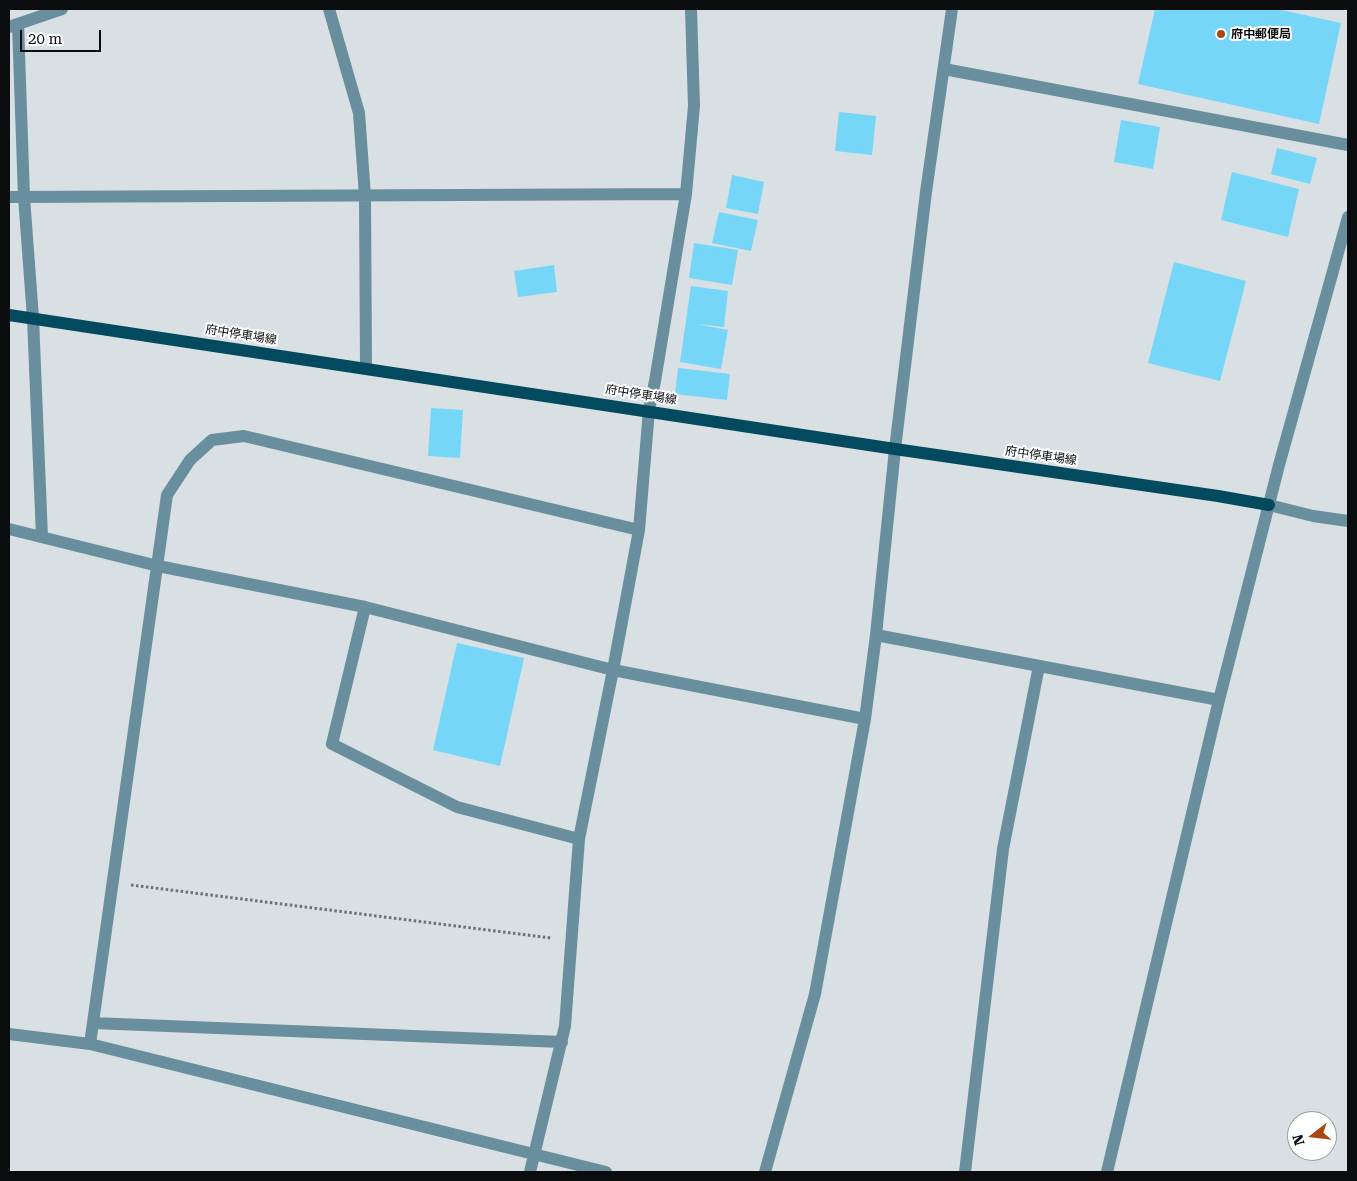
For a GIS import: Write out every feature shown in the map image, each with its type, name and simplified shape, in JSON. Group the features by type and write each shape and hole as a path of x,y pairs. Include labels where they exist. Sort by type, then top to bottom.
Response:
{"main road":[{"name":"府中停車場線","path":"9,315 1269,505"}],"street":[{"path":"42,537 33,318 13,26 62,9"},
{"path":"329,9 359,113 365,196 366,368"},
{"path":"530,1172 565,1026 579,839 639,530 649,410 686,194 694,106 691,9"},
{"path":"764,1172 815,994 865,719 926,192 952,9"},
{"path":"944,69 1348,145"},
{"path":"9,197 686,194"},
{"path":"1107,1172 1219,700 1269,505 1348,216"},
{"path":"90,1044 167,495 190,460 212,440 244,436 639,530"},
{"path":"1269,505 1313,516 1348,520"},
{"path":"9,529 158,566 365,607 613,670 865,719"},
{"path":"365,607 332,744 457,807 579,839"},
{"path":"876,635 1219,700"},
{"path":"965,1172 1003,849 1039,666"},
{"path":"93,1022 562,1042"},
{"path":"9,1034 90,1044 606,1172"}],"path":[{"path":"113,883 572,940"}],"building":[{"path":"1155,9 1277,9 1341,23 1319,124 1138,84"},
{"path":"839,112 876,116 872,155 835,151"},
{"path":"1121,120 1160,127 1153,169 1114,162"},
{"path":"1277,148 1317,158 1310,184 1271,174"},
{"path":"1232,172 1299,189 1288,237 1221,220"},
{"path":"732,175 764,182 758,214 726,208"},
{"path":"719,212 758,220 751,251 712,243"},
{"path":"694,243 738,250 732,285 689,278"},
{"path":"1174,262 1246,281 1220,381 1148,363"},
{"path":"554,265 557,292 518,297 514,271"},
{"path":"691,286 728,291 724,327 696,324 728,330 721,369 680,362"},
{"path":"678,368 730,374 727,400 675,394"},
{"path":"431,408 463,410 460,458 428,456"},
{"path":"457,643 524,658 500,766 433,750"}],"place":[{"name":"府中郵便局","path":"1221,34"}]}
